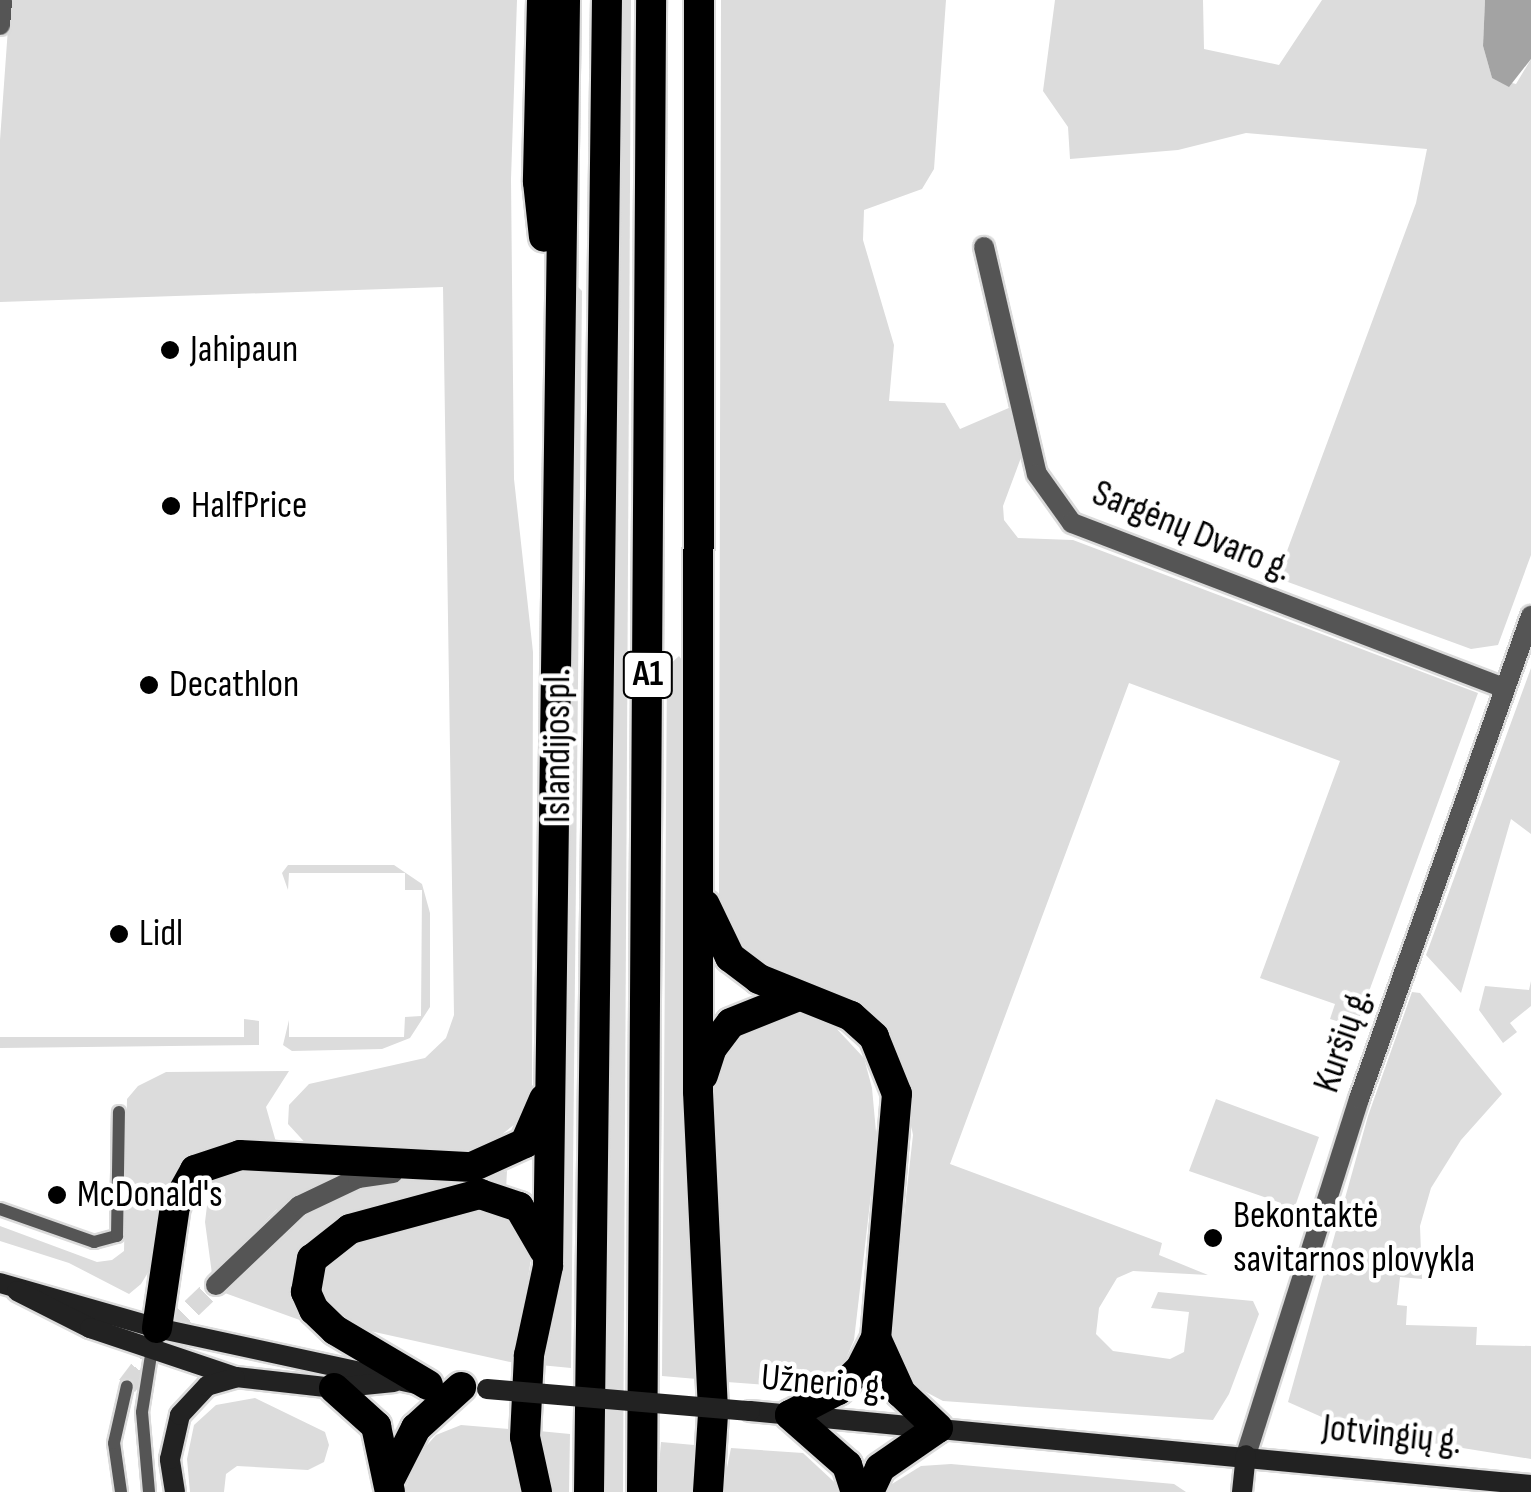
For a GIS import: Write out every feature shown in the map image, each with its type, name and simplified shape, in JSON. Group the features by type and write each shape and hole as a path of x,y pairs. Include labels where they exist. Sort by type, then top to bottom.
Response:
{"highway":[{"path":"542,0 538,182 557,360"},
{"path":"537,1492 525,1438 526,1397 548,1266 564,0"},
{"path":"574,0 600,399"},
{"name":"Islandijos pl.","path":"588,1492 607,0"},
{"name":"A1","path":"642,1492 654,0"},
{"path":"698,5 698,1092 713,1414 708,1492"},
{"path":"700,882 710,925 730,956 796,996 851,1016 874,1037 896,1094 876,1338 860,1369 838,1390 790,1415 848,1465 856,1492"},
{"path":"698,1092 712,1048 732,1023 796,996"},
{"path":"154,1339 175,1206 196,1170 240,1155 472,1167 525,1143 550,1077"},
{"path":"428,1385 335,1330 314,1310 305,1275 328,1242 350,1229 480,1194 519,1207 542,1242 548,1266"},
{"path":"869,1492 891,1458 938,1428 901,1393 876,1338"},
{"path":"334,1388 376,1426 390,1485"},
{"path":"390,1485 416,1428 474,1388"}],"main road":[{"name":"Užnerio g.","path":"3,1282 154,1339 236,1378 334,1388 396,1382"},
{"name":"Užnerio g.","path":"154,1339 396,1382 1246,1455"},
{"path":"175,1492 170,1458 180,1415 208,1386 236,1378"},
{"name":"Jotvingių g.","path":"1246,1455 1531,1485"},
{"name":"Kuršių g.","path":"1242,1492 1246,1455"}],"street":[{"path":"0,25 2,0"},
{"name":"Sargėnų Dvaro g.","path":"984,246 1037,474 1072,524 1505,688"},
{"name":"Kuršių g.","path":"1246,1455 1359,1098 1531,616"},
{"path":"216,1284 298,1206 358,1178 425,1167"}],"lane":[{"path":"0,1209 94,1242 117,1236 119,1112"},
{"path":"149,1492 142,1412 154,1339"},
{"path":"121,1492 114,1442 128,1386"}],"shaded area":[{"path":"10,0 517,0 511,179 514,479 533,652 532,1089 525,1116 480,1152 310,1148 288,1124 289,1105 309,1084 425,1058 446,1038 454,1015 443,287 0,302 0,140"},
{"path":"620,0 631,0 623,1492 606,1492"},
{"path":"721,0 946,0 934,169 922,189 864,210 863,240 894,345 889,401 945,403 960,429 1011,407 1022,455 1003,506 1004,520 1018,538 1073,540 1478,693 1356,1027 1330,1019 1335,1004 1260,978 1340,761 1129,683 950,1164 1162,1243 1159,1255 1208,1275 1133,1271 1117,1278 1099,1308 1096,1334 1113,1351 1170,1359 1184,1352 1189,1312 1151,1308 1158,1292 1253,1301 1259,1314 1229,1394 1213,1420 943,1401 907,1382 890,1340 913,1135 903,1085 873,1023 845,997 772,972 735,942 724,917 719,895"},
{"path":"1055,0 1203,0 1204,49 1279,65 1322,0 1485,0 1483,46 1492,78 1516,84 1531,59 1531,555 1498,645 1471,649 1277,578 1416,203 1427,149 1246,133 1178,150 1070,159 1068,127 1043,91"},
{"path":"1485,0 1531,0 1531,59 1509,87 1492,78 1483,46"},
{"path":"576,285 582,291 571,1368 540,1365"},
{"path":"679,656 688,668 683,1119 697,1379 662,1376 667,667"},
{"path":"1531,668 1531,834 1511,819 1461,993 1426,955"},
{"path":"288,865 394,865 422,884 430,913 430,1007 410,1038 382,1049 292,1051 283,1045 289,1020 289,1037 404,1037 405,1017 421,1016 422,890 405,890 405,873 289,873 288,890 282,873"},
{"path":"1531,981 1531,1006 1510,1023 1517,1032 1503,1043 1479,1010 1485,986 1529,990"},
{"path":"1412,992 1420,993 1502,1094 1461,1140 1431,1188 1420,1226 1422,1279 1400,1277 1397,1305 1407,1306 1406,1325 1477,1327 1476,1345 1531,1346 1531,1459 1351,1430 1288,1402 1368,1116"},
{"path":"772,1012 805,1014 835,1027 864,1058 872,1088 877,1143 854,1340 842,1368 827,1383 808,1388 727,1382 708,1111 725,1046"},
{"path":"244,1019 259,1021 259,1045 0,1048 0,1037 244,1037"},
{"path":"289,1071 266,1107 278,1149 224,1149 141,1284 129,1294 69,1263 0,1241 0,1226 97,1262 112,1260 124,1251 127,1099 138,1086 166,1072"},
{"path":"1216,1099 1319,1137 1290,1221 1274,1224 1281,1203 1189,1171"},
{"path":"229,1166 343,1171 276,1210 212,1274 205,1222 210,1181"},
{"path":"507,1171 506,1190 471,1186 317,1232 295,1262 293,1283 308,1323 222,1292 264,1244 327,1198 375,1181 454,1181"},
{"path":"461,1206 511,1214 532,1252 515,1363 352,1327 332,1315 317,1289 323,1267 362,1236"},
{"path":"255,1398 325,1432 329,1445 324,1462 308,1470 237,1466 226,1474 224,1492 190,1492 187,1459 194,1425 216,1405"},
{"path":"461,1425 509,1429 522,1492 404,1492 420,1453 436,1435"},
{"path":"539,1431 570,1434 569,1492 551,1492"},
{"path":"661,1442 697,1445 693,1492 657,1492"},
{"path":"731,1448 803,1453 845,1492 722,1492"},
{"path":"951,1464 1174,1484 1186,1492 879,1492 921,1466"}],"tunnel":[{"path":"127,1386 170,1329 216,1285"}],"place":[{"name":"Jahipaun","path":"170,350"},
{"name":"HalfPrice","path":"171,506"},
{"name":"Decathlon","path":"149,685"},
{"name":"Lidl","path":"119,934"},
{"name":"McDonald's","path":"57,1195"},
{"name":"Bekontaktė savitarnos plovykla","path":"1213,1238"}]}
